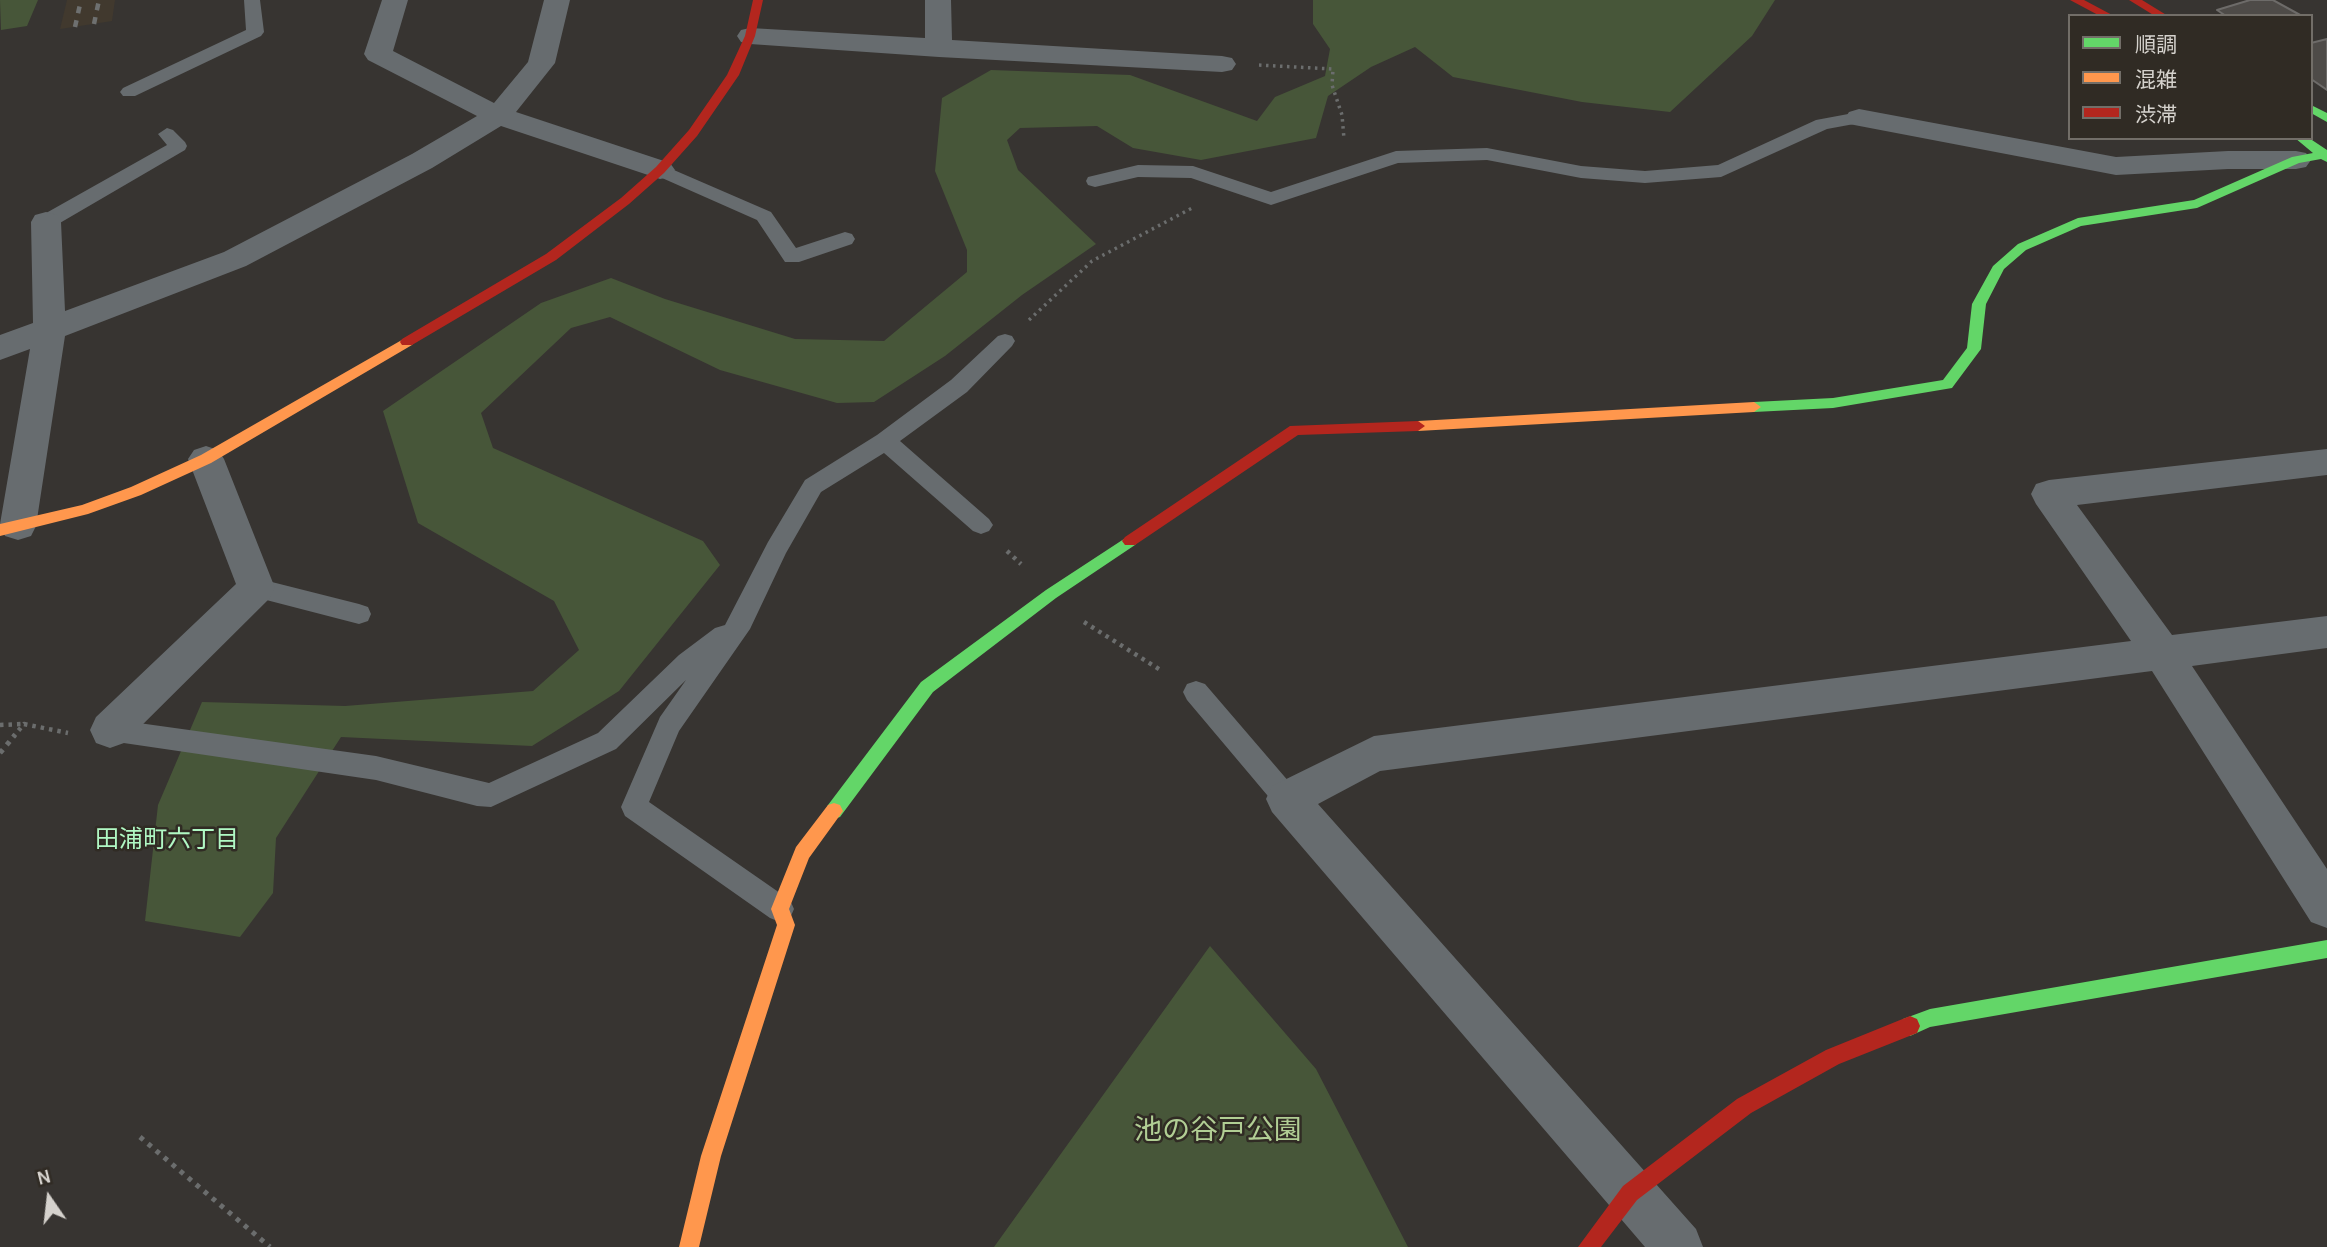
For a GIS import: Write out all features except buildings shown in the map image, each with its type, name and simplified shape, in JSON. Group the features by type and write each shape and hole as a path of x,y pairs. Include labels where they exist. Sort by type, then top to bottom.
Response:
{"main road":[{"path":"9,528 83,510 136,491 206,459 551,257 625,201 660,170 716,101 733,75 750,36 758,0"},
{"path":"2075,0 2105,14"},
{"path":"2134,0 2159,14"},
{"path":"689,1247 711,1156 786,925 780,909 802,853 927,687 1051,594 1295,430 1408,427 1833,403 1947,384 1974,349 1979,304 1999,266 2022,247 2078,222 2197,204 2315,153"},
{"path":"1588,1247 1630,1193 1744,1106 1833,1057 1930,1018 2327,949"}],"street":[{"path":"395,0 378,54 498,116 660,170"},
{"path":"0,348 235,259 422,161 498,116 541,63 557,0"},
{"path":"938,0 939,49"},
{"path":"750,36 1222,64"},
{"path":"1859,118 2116,166 2315,153"},
{"path":"9,528 49,331 46,222"},
{"path":"110,730 256,588 206,459"},
{"path":"2327,463 2049,494 2162,653 2327,907"},
{"path":"1678,1247 1287,799 1374,754 2327,632"}],"lane":[{"path":"129,92 255,32 252,0"},
{"path":"1095,181 1138,171 1193,172 1271,199 1396,158 1487,154 1581,172 1645,177 1721,171 1822,124 1859,118"},
{"path":"46,222 178,146 167,134"},
{"path":"660,170 764,216 792,257 845,239"},
{"path":"780,909 634,807 669,726 741,622 776,549 813,486 886,441 959,386 1005,341"},
{"path":"886,441 981,525"},
{"path":"256,588 359,614"},
{"path":"110,730 376,768 477,794 491,795 607,741 688,662 741,622"},
{"path":"1196,692 1287,799"}],"path":[{"path":"1222,64 1333,69 1332,85 1342,115 1347,174"},
{"path":"1005,341 1092,261 1232,187"},
{"path":"981,525 1051,594 1087,625 1196,692"},
{"path":"0,725 24,724 76,735 110,730"},
{"path":"0,753 24,724"},
{"path":"140,1137 270,1247"}],"shaded area":[{"path":"67,0 115,0 112,21 60,29"}],"green space":[{"path":"0,0 38,0 27,26 1,30"},
{"path":"1313,0 1775,0 1752,36 1670,112 1582,102 1453,77 1415,47 1371,67 1328,96 1316,138 1201,160 1133,148 1097,126 1020,128 1007,140 1018,170 1096,244 1022,295 945,356 874,402 837,403 720,370 610,317 571,328 481,413 493,448 703,541 720,565 619,691 532,746 341,737 276,838 273,893 240,937 145,921 158,805 202,702 345,706 533,691 579,650 554,601 418,523 383,411 541,303 611,278 665,299 795,339 884,341 967,272 967,250 935,171 942,98 991,70 1130,75 1257,121 1275,97 1325,76 1330,49 1313,24"},
{"name":"池の谷戸公園","path":"1210,946 1316,1069 1408,1247 994,1247"}],"railway":[{"path":"75,27 81,0"},
{"path":"94,24 99,0"}],"traffic: fast":[{"path":"2313,109 2327,118"},
{"path":"2304,140 2327,158"},
{"path":"1754,407 1833,403 1947,384 1974,349 1979,304 1999,266 2022,247 2078,222 2197,204 2296,160 2327,154"},
{"path":"834,811 927,687 1051,594 1130,541"},
{"path":"1910,1026 1930,1018 2327,949"}],"traffic: slow":[{"path":"0,530 83,510 136,491 206,459 407,342"},
{"path":"1418,426 1754,407"},
{"path":"689,1247 711,1156 786,925 780,909 802,853 834,811"}],"traffic: jam":[{"path":"407,342 551,257 625,201 660,170 693,133 733,75 750,36 758,0"},
{"path":"2075,0 2105,14"},
{"path":"2134,0 2159,14"},
{"path":"1130,541 1295,430 1418,426"},
{"path":"1588,1247 1630,1193 1744,1106 1833,1057 1910,1026"}],"district":[{"name":"田浦町六丁目","path":"167,840"}]}
